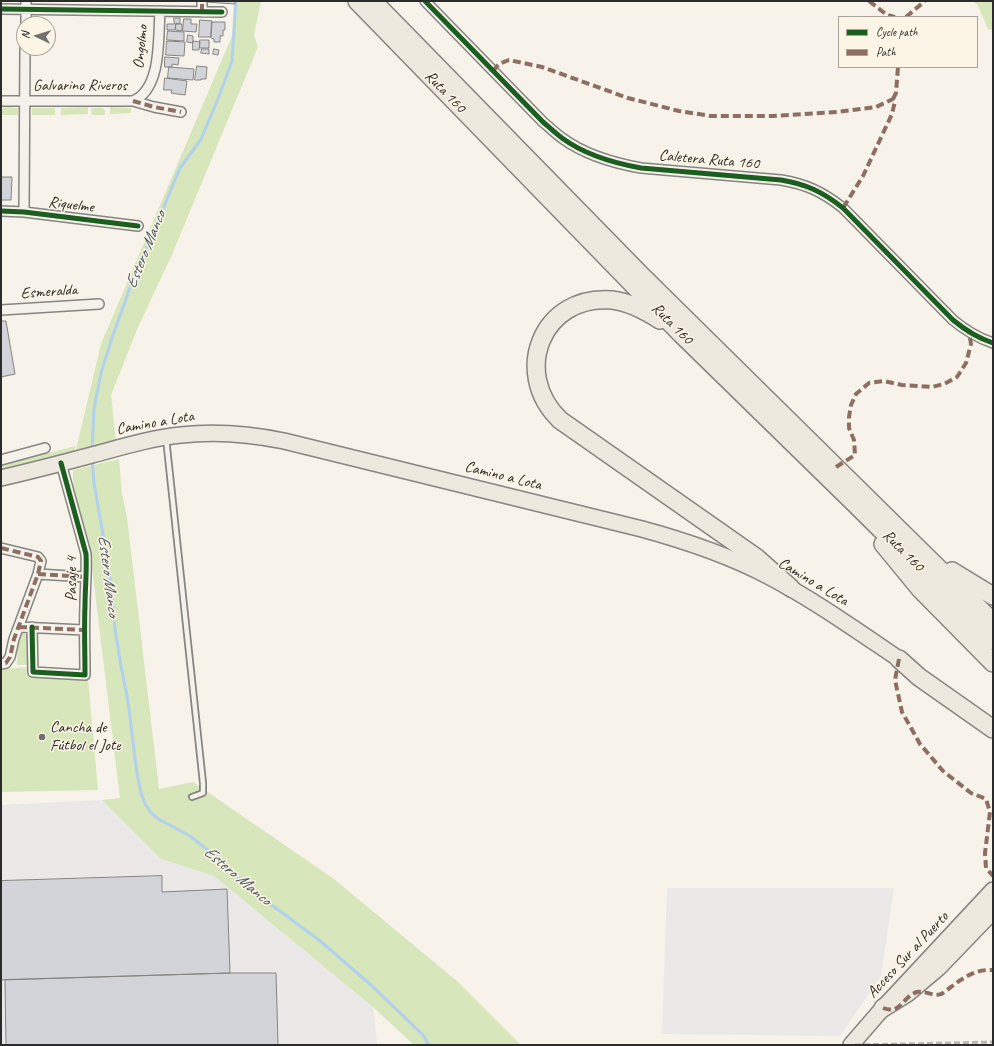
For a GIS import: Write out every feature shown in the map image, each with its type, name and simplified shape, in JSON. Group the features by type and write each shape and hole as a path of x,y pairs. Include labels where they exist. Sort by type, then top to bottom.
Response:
{"highway":[{"name":"Ruta 160","path":"357,1 681,334 993,641"},
{"name":"Ruta 160","path":"373,1 642,276 993,622"},
{"path":"681,334 645,312 622,302 613,300 596,300 575,306 564,311 558,316 547,329 542,338 536,367 536,376 540,392 548,407 560,420 757,558 791,588"},
{"path":"852,501 884,546 920,589 993,663"},
{"path":"917,547 956,574 993,596"},
{"path":"899,659 941,684 993,719"},
{"path":"899,659 920,677 993,729"},
{"path":"883,1008 907,993 933,972 993,910"}],"main road":[{"name":"Camino a Lota","path":"1,478 166,436 230,434 267,437 669,536 720,554 791,588 836,616 899,659"},
{"name":"Acceso Sur al Puerto","path":"851,1045 883,1008 993,890"}],"street":[{"path":"202,1 202,12"},
{"name":"Caletera Ruta 160","path":"425,1 542,122 562,138 600,158 620,164 641,168 781,180 794,182 816,190 843,208 953,320 969,332 993,343"},
{"path":"1,9 26,5 160,11 222,12"},
{"path":"26,5 26,16"},
{"name":"Ongolmo","path":"133,101 138,99 146,92 151,84 157,59 160,11"},
{"path":"24,212 26,56"},
{"name":"Galvarino Riveros","path":"1,101 133,101 148,106 181,112"},
{"name":"Riquelme","path":"1,211 24,212 138,226"},
{"name":"Esmeralda","path":"1,310 99,304"},
{"path":"1,460 45,448"},
{"name":"Pasaje 4","path":"32,628 34,672 85,675 84,630 87,567 86,554 66,462"},
{"path":"1,548 38,557 41,561 38,574 14,639 10,657 4,664"},
{"path":"38,574 86,577"},
{"path":"19,627 84,630"}],"lane":[{"path":"166,436 203,788 203,793 192,797"}],"shaded area":[{"path":"102,800 161,859 214,876 373,1007 377,1045 1,1045 1,805"},
{"path":"667,888 894,888 881,976 840,1036 662,1034"}],"green space":[{"path":"234,1 261,1 254,35 258,47 171,257 138,327 111,395 116,442 75,454 101,344 232,36"},
{"path":"972,1 993,1 993,30 988,29 977,4"},
{"path":"4,107 18,108 18,115 1,115 1,110"},
{"path":"88,107 88,114 61,115 61,108"},
{"path":"110,107 131,108 131,113 110,114"},
{"path":"32,108 55,108 55,115 32,115"},
{"path":"103,108 105,110 105,115 92,115 91,109"},
{"path":"76,446 73,454 1,473 1,465"},
{"path":"119,459 122,494 127,517 159,789 193,782 334,879 458,982 521,1045 414,1045 373,1007 214,876 161,859 102,800 120,798 92,568 73,483 73,470"},
{"path":"22,633 29,636 29,665 17,665 18,637"},
{"name":"Cancha de Fútbol el Jote","path":"31,667 32,674 88,679 98,790 1,792 1,669"}],"building":[{"path":"235,1 235,4 206,2"},
{"path":"174,18 180,18 180,24 176,23 175,30 167,30 167,24 174,24"},
{"path":"184,19 191,19 191,24 197,24 196,32 183,31"},
{"path":"200,20 212,21 211,37 199,37"},
{"path":"212,22 225,22 225,30 223,30 223,36 220,36 220,42 214,42 214,39 211,38"},
{"path":"176,24 182,24 182,31 176,30"},
{"path":"168,31 184,32 184,41 167,40"},
{"path":"188,35 193,36 193,43 187,42"},
{"path":"200,40 209,40 209,48 200,48"},
{"path":"167,41 185,42 184,56 166,55"},
{"path":"193,41 200,42 199,50 193,50"},
{"path":"202,49 209,49 209,54 201,53"},
{"path":"214,49 219,50 218,55 213,54"},
{"path":"165,57 179,58 178,65 172,64 172,67 165,67"},
{"path":"197,66 207,67 206,79 195,80"},
{"path":"169,67 194,69 193,80 168,78"},
{"path":"165,78 187,81 185,95 171,93 172,90 164,90"},
{"path":"1,177 12,177 11,200 1,200"},
{"path":"1,321 6,321 15,374 1,377"},
{"path":"162,876 162,892 227,889 230,973 1,980 1,881"},
{"path":"276,973 278,1045 6,1045 5,980"}],"waterway":[{"name":"Estero Manco","path":"92,451 94,409 101,373 112,338 136,271 180,168 201,139 232,61 236,1"},
{"name":"Estero Manco","path":"92,460 94,483 112,593 115,629 128,701 137,774 145,804 152,814 190,836 219,859 250,889 319,940 371,985 423,1035 429,1045"}],"railway":[{"path":"855,1045 993,1042"}],"marked path":[{"path":"202,1 202,12"},
{"path":"869,1 887,15 891,16"},
{"path":"907,16 925,1"},
{"path":"493,71 499,64 509,60 542,67 628,98 679,111 711,116 772,116 837,112 876,107 893,99 895,101 892,114 863,176 843,208"},
{"path":"893,99 896,93 898,68"},
{"path":"133,101 181,112"},
{"path":"836,467 855,455 854,440 849,428 849,417 851,405 856,394 869,383 884,381 902,385 932,387 944,384 957,377 966,363 971,344 969,332"},
{"path":"1,548 38,557 41,561 38,574 14,639 10,657 6,663 1,664"},
{"path":"38,574 86,577"},
{"path":"19,627 84,630"},
{"path":"899,659 895,680 902,712 920,744 943,771 971,793 986,799 990,812 985,853 986,868 993,876"},
{"path":"883,1008 889,1010 894,1009 912,994 917,992 935,995 941,994 970,974 993,970"}],"cycle path":[{"path":"425,1 543,122 571,144 600,158 641,168 781,180 806,186 828,197 843,208 953,320 982,339 993,343"},
{"path":"1,9 222,12"},
{"path":"1,211 24,212 138,226"},
{"path":"32,627 33,672 85,675 86,554 61,463"}],"place":[{"name":"Cancha de Fútbol el Jote","path":"42,737"}]}
